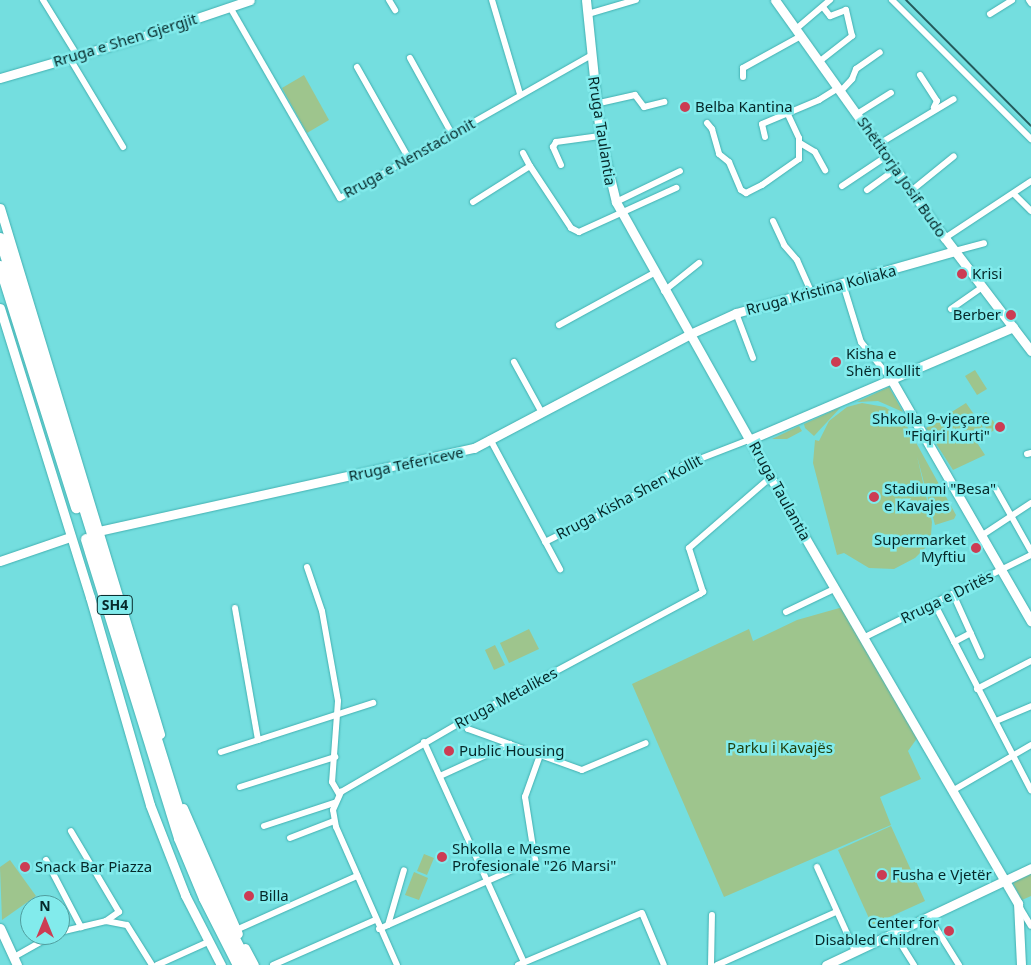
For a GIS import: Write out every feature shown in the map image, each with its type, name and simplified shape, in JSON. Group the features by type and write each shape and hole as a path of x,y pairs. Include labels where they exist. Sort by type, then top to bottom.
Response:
{"highway":[{"name":"SH4","path":"0,238 186,835 211,894 248,965"},
{"name":"SH4","path":"0,266 179,838 207,905 238,965"},
{"path":"70,441 76,479"}],"street":[{"path":"43,0 123,146"},
{"path":"389,0 395,10"},
{"path":"492,0 520,94"},
{"name":"Rruga Taulantia","path":"586,0 595,104 600,136 616,202 664,291 1018,903 1021,965"},
{"path":"588,14 636,0"},
{"name":"Shëtitorja Josif Budo","path":"775,0 945,238 1031,351"},
{"path":"743,77 742,68 798,33 830,0"},
{"path":"892,0 1031,139"},
{"path":"990,14 1012,0"},
{"name":"Rruga e Shen Gjergjit","path":"0,78 138,38 246,1"},
{"name":"Rruga e Nenstacionit","path":"230,7 337,196 344,197 520,94 592,56"},
{"path":"820,61 852,36 846,10 830,16 823,7"},
{"path":"766,137 762,124 839,90 852,79 856,69 880,52"},
{"path":"410,58 452,134"},
{"path":"357,67 409,159"},
{"path":"920,75 937,101 933,108"},
{"path":"857,114 891,93"},
{"path":"595,104 635,95 644,107 664,102"},
{"path":"879,144 933,108 954,98"},
{"path":"707,123 712,129 718,154 729,162 744,192 762,185 795,164 800,143 788,114"},
{"path":"561,165 553,147 556,142 600,136"},
{"path":"800,143 815,152 825,170"},
{"path":"523,153 576,232 676,188"},
{"path":"842,186 887,156"},
{"path":"911,190 954,156"},
{"path":"473,202 530,166"},
{"path":"866,190 896,169"},
{"path":"616,202 680,172"},
{"path":"945,238 1031,181"},
{"path":"1014,194 1031,211"},
{"path":"0,208 180,802 236,930 254,965"},
{"path":"773,221 811,291"},
{"path":"955,251 984,243"},
{"name":"Rruga Kristina Koliaka","path":"690,334 736,313 955,251"},
{"path":"664,291 699,263"},
{"path":"559,325 654,273"},
{"path":"843,284 861,342 891,379 1030,618"},
{"path":"950,309 983,287"},
{"path":"0,308 150,805 179,882 221,965"},
{"path":"736,313 753,358"},
{"name":"Rruga Kisha Shen Kollit","path":"490,439 545,542 615,506 684,464 751,439 1013,327"},
{"name":"Rruga Tefericeve","path":"99,530 465,452 690,334"},
{"path":"514,362 542,413"},
{"name":"Rruga Metalikes","path":"334,802 339,794 424,742 703,592 689,548 772,476"},
{"path":"996,489 1031,551"},
{"path":"982,536 1031,503"},
{"path":"0,561 70,537"},
{"path":"545,542 560,569"},
{"name":"Rruga e Dritës","path":"863,638 1031,555"},
{"path":"307,567 322,610 339,716 332,782 339,794"},
{"path":"786,612 836,588"},
{"path":"953,594 981,656"},
{"path":"934,603 1031,790"},
{"path":"235,608 258,740"},
{"path":"954,642 971,633"},
{"path":"978,689 1031,661"},
{"path":"221,752 373,704"},
{"path":"996,721 1031,706"},
{"path":"463,721 468,729 585,770 646,743"},
{"path":"424,742 489,882 521,964 642,913 664,965"},
{"path":"440,776 510,744"},
{"path":"952,791 1031,746"},
{"path":"379,929 489,882 535,860 525,797 540,755"},
{"path":"240,787 335,757"},
{"path":"264,826 334,802 334,821 375,920 397,965"},
{"path":"290,838 334,821"},
{"path":"71,831 119,910 106,921"},
{"path":"46,860 81,926"},
{"path":"816,867 855,952"},
{"path":"826,965 1031,868"},
{"path":"388,925 404,870"},
{"path":"236,930 357,876"},
{"path":"1018,903 1031,926"},
{"path":"717,965 836,912"},
{"path":"711,965 712,915"},
{"path":"929,917 959,965"},
{"path":"273,965 375,920"},
{"path":"70,929 106,921 127,925 152,965"},
{"path":"0,928 15,961 38,945"},
{"path":"894,933 914,965"},
{"path":"157,965 208,942"}],"green space":[{"path":"304,75 329,120 307,133 282,88"},
{"path":"975,370 987,389 977,395 965,376"},
{"path":"889,387 903,412 878,401 857,402"},
{"name":"Stadiumi \"Besa\" e Kavajes","path":"862,403 885,407 903,419 956,515 954,519 935,525 917,456 932,522 931,535 926,547 915,558 894,569 869,568 844,553 837,555 813,463 815,440 819,441 829,421 847,407"},
{"path":"966,403 985,430 974,438 985,455 953,470 926,428"},
{"path":"841,407 814,436 805,428 804,424"},
{"path":"986,412 998,427 990,433 978,418"},
{"path":"799,426 802,431 787,439 772,439"},
{"name":"Parku i Kavajës","path":"843,607 918,737 908,751 921,779 880,797 891,825 724,897 632,684 749,629 753,641 797,620"},
{"path":"529,629 539,649 509,663 500,643"},
{"path":"495,645 505,665 494,670 485,650"},
{"name":"Fusha e Vjetër","path":"891,826 925,901 872,925 838,850"},
{"path":"424,854 434,858 427,875 417,871"},
{"path":"10,860 35,895 20,895 20,907 2,920 0,867"},
{"path":"414,872 428,878 419,900 405,895"},
{"path":"1031,874 1031,896 1022,900 1013,883"}],"railway":[{"path":"906,0 1031,126"}],"place":[{"name":"Belba Kantina","path":"685,107"},
{"name":"Krisi","path":"962,274"},
{"name":"Berber","path":"1011,315"},
{"name":"Kisha e Shën Kollit","path":"836,362"},
{"name":"Shkolla 9-vjeçare \"Fiqiri Kurti\"","path":"1000,427"},
{"name":"Stadiumi \"Besa\" e Kavajes","path":"874,497"},
{"name":"Supermarket Myftiu","path":"976,548"},
{"name":"Public Housing","path":"449,751"},
{"name":"Shkolla e Mesme Profesionale \"26 Marsi\"","path":"442,857"},
{"name":"Snack Bar Piazza","path":"25,867"},
{"name":"Fusha e Vjetër","path":"882,875"},
{"name":"Billa","path":"249,896"},
{"name":"Center for Disabled Children","path":"949,931"}]}
